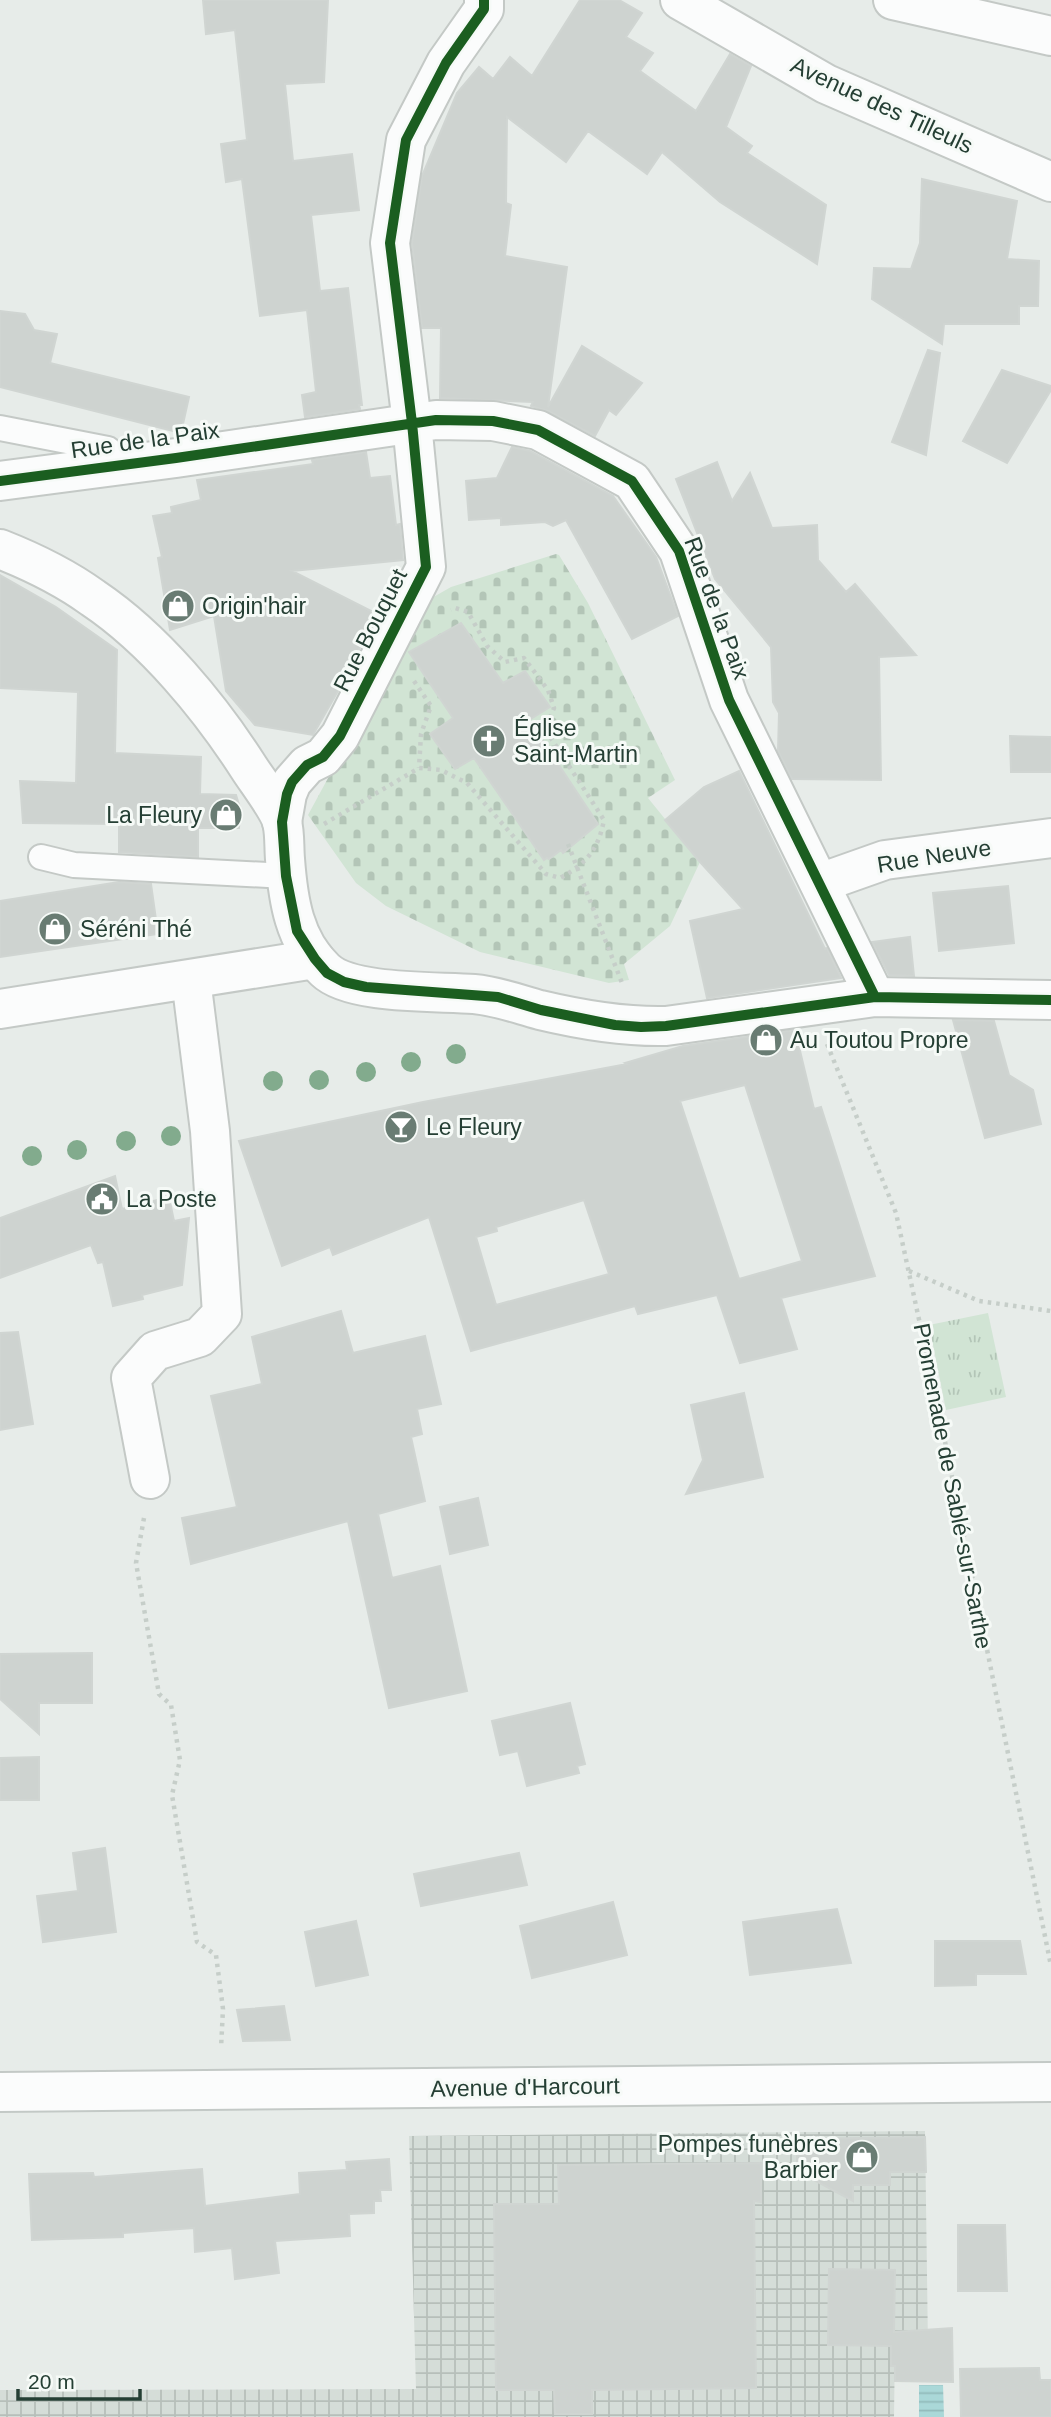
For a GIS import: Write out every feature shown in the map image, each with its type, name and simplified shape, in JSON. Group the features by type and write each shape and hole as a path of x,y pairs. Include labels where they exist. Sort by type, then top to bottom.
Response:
{"street":[{"name":"Rue Bouquet","path":"299,825 286,794 292,782 307,765 323,757 340,736 426,567 390,243 407,140 446,63 484,9 484,0"},
{"name":"Avenue des Tilleuls","path":"680,0 826,84 1051,182"},
{"path":"893,0 1051,36"},
{"name":"Rue de la Paix","path":"0,481 436,420 493,421 538,430 632,481 679,551 729,700 875,998"},
{"path":"0,549 56,574 131,627 158,654 299,825 286,877 297,931 314,959 327,973 344,982 366,987 498,997 541,1010 615,1026 666,1026 875,998 1051,1000"},
{"name":"Rue Neuve","path":"820,883 885,860 1051,838"},
{"path":"0,1009 314,959"},
{"path":"150,1479 131,1378 155,1351 200,1337 222,1314 210,1131 191,979"},
{"name":"Avenue d'Harcourt","path":"0,2092 1051,2081"}],"lane":[{"path":"0,428 108,449 125,465"},
{"path":"41,857 74,865 286,877"}],"path":[{"path":"299,825 419,768 441,770 467,783 546,874 560,878 577,869 600,842 604,820 545,729 554,708 548,690 524,658 505,662 487,646 468,612 455,608 445,614"},
{"path":"410,674 431,706 421,734 419,768"},
{"path":"568,844 622,981 622,990"},
{"path":"909,1271 979,1301 1051,1311"},
{"path":"150,1479 136,1563 159,1694 171,1705 180,1760 172,1795 197,1942 216,1955 223,2010 221,2048"}],"shaded area":[{"path":"925,2131 928,2346 895,2346 894,2417 0,2417 0,2390 416,2389 409,2136"}],"green space":[{"path":"556,554 588,603 675,780 648,798 700,862 670,926 624,964 629,980 609,983 480,952 386,906 356,883 308,815 423,603 451,587"},
{"path":"988,1313 1006,1397 946,1410 929,1325"}],"water":[{"path":"919,2385 943,2385 944,2417 919,2417"}],"building":[{"path":"203,0 328,0 324,82 285,84 293,161 352,154 359,210 311,215 320,291 348,288 362,405 359,405 360,409 305,417 302,395 316,392 307,310 260,316 242,179 226,182 221,144 247,140 235,30 206,34"},
{"path":"580,0 619,0 642,13 626,37 653,53 640,71 696,111 730,54 751,66 726,127 752,146 747,153 826,205 817,264 720,202 662,152 647,174 588,131 566,162 507,117 506,203 511,205 505,256 567,267 548,407 582,346 642,383 616,415 609,410 595,436 548,411 531,406 533,402 440,398 441,328 422,328 412,243 422,176 457,93 479,67 493,79 510,57 532,76"},
{"path":"922,179 1017,201 1007,259 1039,261 1038,306 1019,306 1019,324 944,324 942,344 872,299 874,268 911,269 920,243"},
{"path":"0,311 25,314 34,330 57,334 50,363 189,397 181,433 0,387"},
{"path":"928,350 940,353 926,455 892,442"},
{"path":"1002,370 1051,386 1007,463 963,441"},
{"path":"512,447 530,451 613,496 656,557 678,616 632,639 566,520 553,526 545,522 501,525 501,518 469,520 466,481 497,478"},
{"path":"366,452 370,478 390,476 396,525 400,524 403,560 292,571 377,614 313,735 255,725 226,691 214,616 170,630 158,558 162,557 153,516 172,513 171,507 201,500 197,480 313,464 312,460"},
{"path":"717,462 732,501 750,473 772,528 817,525 818,560 846,592 855,584 916,655 879,657 881,780 792,779 778,751 779,713 773,702 771,647 715,579 676,479"},
{"path":"0,575 56,607 117,650 115,753 201,757 200,794 236,795 240,808 239,828 198,828 198,857 119,852 119,824 23,823 20,781 76,783 78,692 0,688"},
{"name":"Église Saint-Martin","path":"461,623 503,683 525,671 550,707 529,720 598,824 563,853 561,850 549,859 544,860 474,758 455,769 430,734 453,718 409,652"},
{"path":"1010,736 1051,737 1051,772 1011,772"},
{"path":"739,771 841,978 707,998 690,921 743,909 665,820 704,787"},
{"path":"119,882 151,884 158,934 0,957 0,901"},
{"path":"1008,886 1014,943 939,951 933,893"},
{"path":"910,937 914,976 889,975 872,942"},
{"path":"953,1020 994,1021 1009,1075 1033,1090 1041,1124 985,1138"},
{"path":"795,1030 814,1109 821,1107 875,1276 781,1298 797,1349 740,1363 717,1295 638,1314 635,1306 471,1351 429,1217 333,1255 330,1247 282,1266 239,1141 423,1102 627,1064 625,1063 683,1046","holes":["745,1085 802,1261 739,1279 680,1101","584,1200 609,1274 496,1305 476,1237 497,1231 496,1227"]},
{"path":"115,1176 122,1209 169,1197 174,1221 189,1218 182,1285 113,1306 103,1262 98,1263 91,1245 0,1278 0,1218"},
{"path":"341,1311 353,1353 425,1336 441,1404 417,1409 422,1434 411,1437 425,1501 378,1514 392,1578 440,1566 467,1691 389,1708 348,1521 191,1564 182,1518 237,1507 211,1396 262,1384 252,1337"},
{"path":"18,1332 33,1424 0,1430 0,1333"},
{"path":"744,1393 763,1477 686,1494 703,1460 691,1405"},
{"path":"478,1498 488,1545 450,1554 440,1507"},
{"path":"92,1653 92,1703 39,1703 39,1734 0,1699 0,1654"},
{"path":"570,1703 585,1764 577,1766 579,1773 527,1786 518,1751 500,1755 492,1721"},
{"path":"39,1757 39,1800 0,1800 0,1758"},
{"path":"105,1848 116,1932 43,1942 37,1896 78,1891 73,1853"},
{"path":"519,1853 527,1885 421,1906 414,1874"},
{"path":"613,1902 627,1955 532,1978 520,1926"},
{"path":"837,1909 851,1963 750,1975 743,1922"},
{"path":"356,1921 368,1975 316,1986 305,1932"},
{"path":"935,1941 1020,1941 1026,1974 976,1974 976,1985 935,1986"},
{"path":"284,2006 290,2040 243,2041 237,2010"},
{"path":"925,2137 926,2172 890,2172 890,2185 853,2185 853,2201 797,2171 797,2139"},
{"path":"389,2159 391,2190 380,2190 381,2201 374,2201 374,2213 349,2214 350,2236 275,2241 279,2273 235,2279 232,2248 195,2252 194,2228 123,2233 123,2237 32,2240 29,2174 93,2173 94,2177 202,2169 205,2206 300,2194 299,2173 347,2170 346,2162"},
{"path":"761,2163 761,2202 754,2201 756,2388 592,2390 592,2414 555,2414 554,2390 496,2390 494,2204 559,2204 558,2165"},
{"path":"958,2225 1005,2225 1007,2291 958,2291"},
{"path":"829,2269 895,2270 894,2332 952,2328 953,2382 895,2381 895,2366 891,2366 891,2346 828,2345"},
{"path":"1039,2368 1040,2380 1051,2380 1051,2417 961,2417 960,2369"}],"cycle path":[{"path":"484,0 484,9 446,63 406,140 390,243 426,567 340,736 323,757 307,765 292,782 287,794 282,822 286,876 297,931 327,973 344,982 366,987 498,997 541,1010 615,1025 666,1026 875,997 1051,1000"},
{"path":"0,481 436,420 493,421 538,430 632,481 679,551 729,700 875,997"}],"place":[{"name":"Origin'hair","path":"178,606"},
{"name":"Église Saint-Martin","path":"489,741"},
{"name":"La Fleury","path":"226,815"},
{"name":"Séréni Thé","path":"55,929"},
{"name":"Au Toutou Propre","path":"766,1040"},
{"name":"Le Fleury","path":"401,1127"},
{"name":"La Poste","path":"102,1199"},
{"name":"Pompes funèbres Barbier","path":"862,2157"}]}
